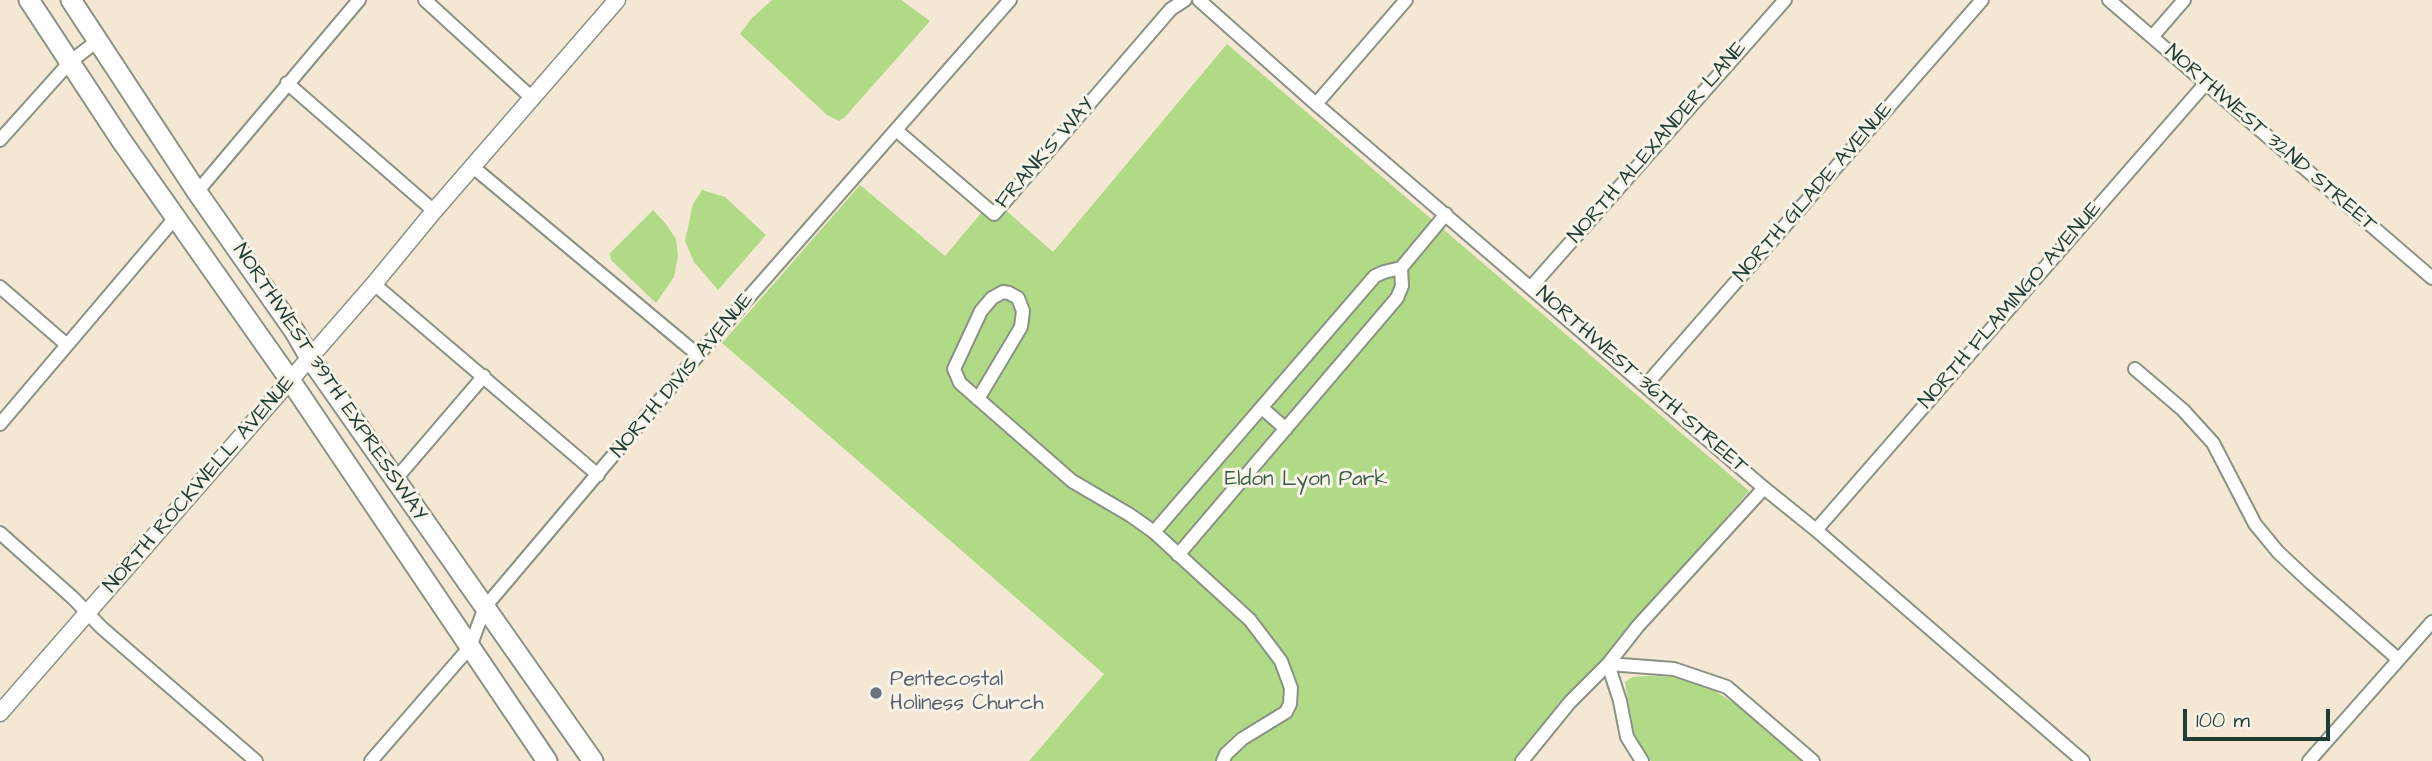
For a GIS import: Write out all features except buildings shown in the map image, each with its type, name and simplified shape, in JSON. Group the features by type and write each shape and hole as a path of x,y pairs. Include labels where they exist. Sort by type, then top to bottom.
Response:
{"highway":[{"name":"NORTHWEST 39TH EXPRESSWAY","path":"29,0 547,761"},
{"name":"NORTHWEST 39TH EXPRESSWAY","path":"71,0 197,192 295,332 394,481 593,761"}],"main road":[{"name":"NORTH ROCKWELL AVENUE","path":"0,713 310,358 617,0"}],"street":[{"path":"197,192 359,0"},
{"path":"425,0 533,99"},
{"name":"NORTH DIVIS AVENUE","path":"371,761 470,647 485,607 698,355 1010,0"},
{"name":"FRANK'S WAY","path":"897,130 994,215 1171,9 1185,0"},
{"name":"NORTHWEST 36TH STREET","path":"1199,0 1316,104 2083,761"},
{"path":"1316,104 1406,0"},
{"name":"NORTH ALEXANDER LANE","path":"1531,287 1785,0"},
{"name":"NORTH GLADE AVENUE","path":"1645,386 1982,0"},
{"name":"NORTHWEST 32ND STREET","path":"2109,0 2432,278"},
{"path":"2152,37 2184,0"},
{"path":"0,139 70,62 97,41"},
{"path":"287,83 434,211"},
{"name":"NORTH FLAMINGO AVENUE","path":"1816,530 2206,83"},
{"path":"473,167 698,355"},
{"path":"1154,532 1375,276 1401,268 1446,214"},
{"path":"0,424 175,218"},
{"path":"1178,555 1397,298 1402,286 1401,268"},
{"path":"374,284 598,474"},
{"path":"0,287 67,345"},
{"path":"978,399 1021,327 1023,311 1018,299 1009,293 998,294 986,302 954,369 960,383 978,399 1072,481 1154,532 1250,620 1280,661 1291,688 1290,704 1286,712 1242,739 1226,754 1223,761"},
{"path":"2135,369 2183,410 2213,443 2255,524 2278,552 2398,659"},
{"path":"394,481 484,376"},
{"path":"1262,408 1286,429"},
{"path":"1522,761 1570,702 1608,664 1638,625 1764,488"},
{"path":"0,533 102,628 256,761"},
{"path":"2309,761 2432,622"},
{"path":"1608,664 1620,701 1627,737 1642,761"},
{"path":"1608,664 1674,669 1727,687 1813,761"}],"green space":[{"path":"772,0 901,0 930,21 839,121 827,115 740,34 751,19"},
{"name":"Eldon Lyon Park","path":"1227,44 1749,491 1515,761 1029,761 1104,674 722,343 860,185 945,256 993,199 1053,252"},
{"path":"702,190 725,197 766,235 718,290 694,262 685,241 693,204"},
{"path":"653,210 676,239 678,256 674,277 656,303 611,260 610,253"},
{"path":"1632,677 1681,677 1713,690 1742,708 1803,761 1651,761 1635,739 1625,682"}],"place":[{"name":"Pentecostal Holiness Church","path":"876,693"}]}
